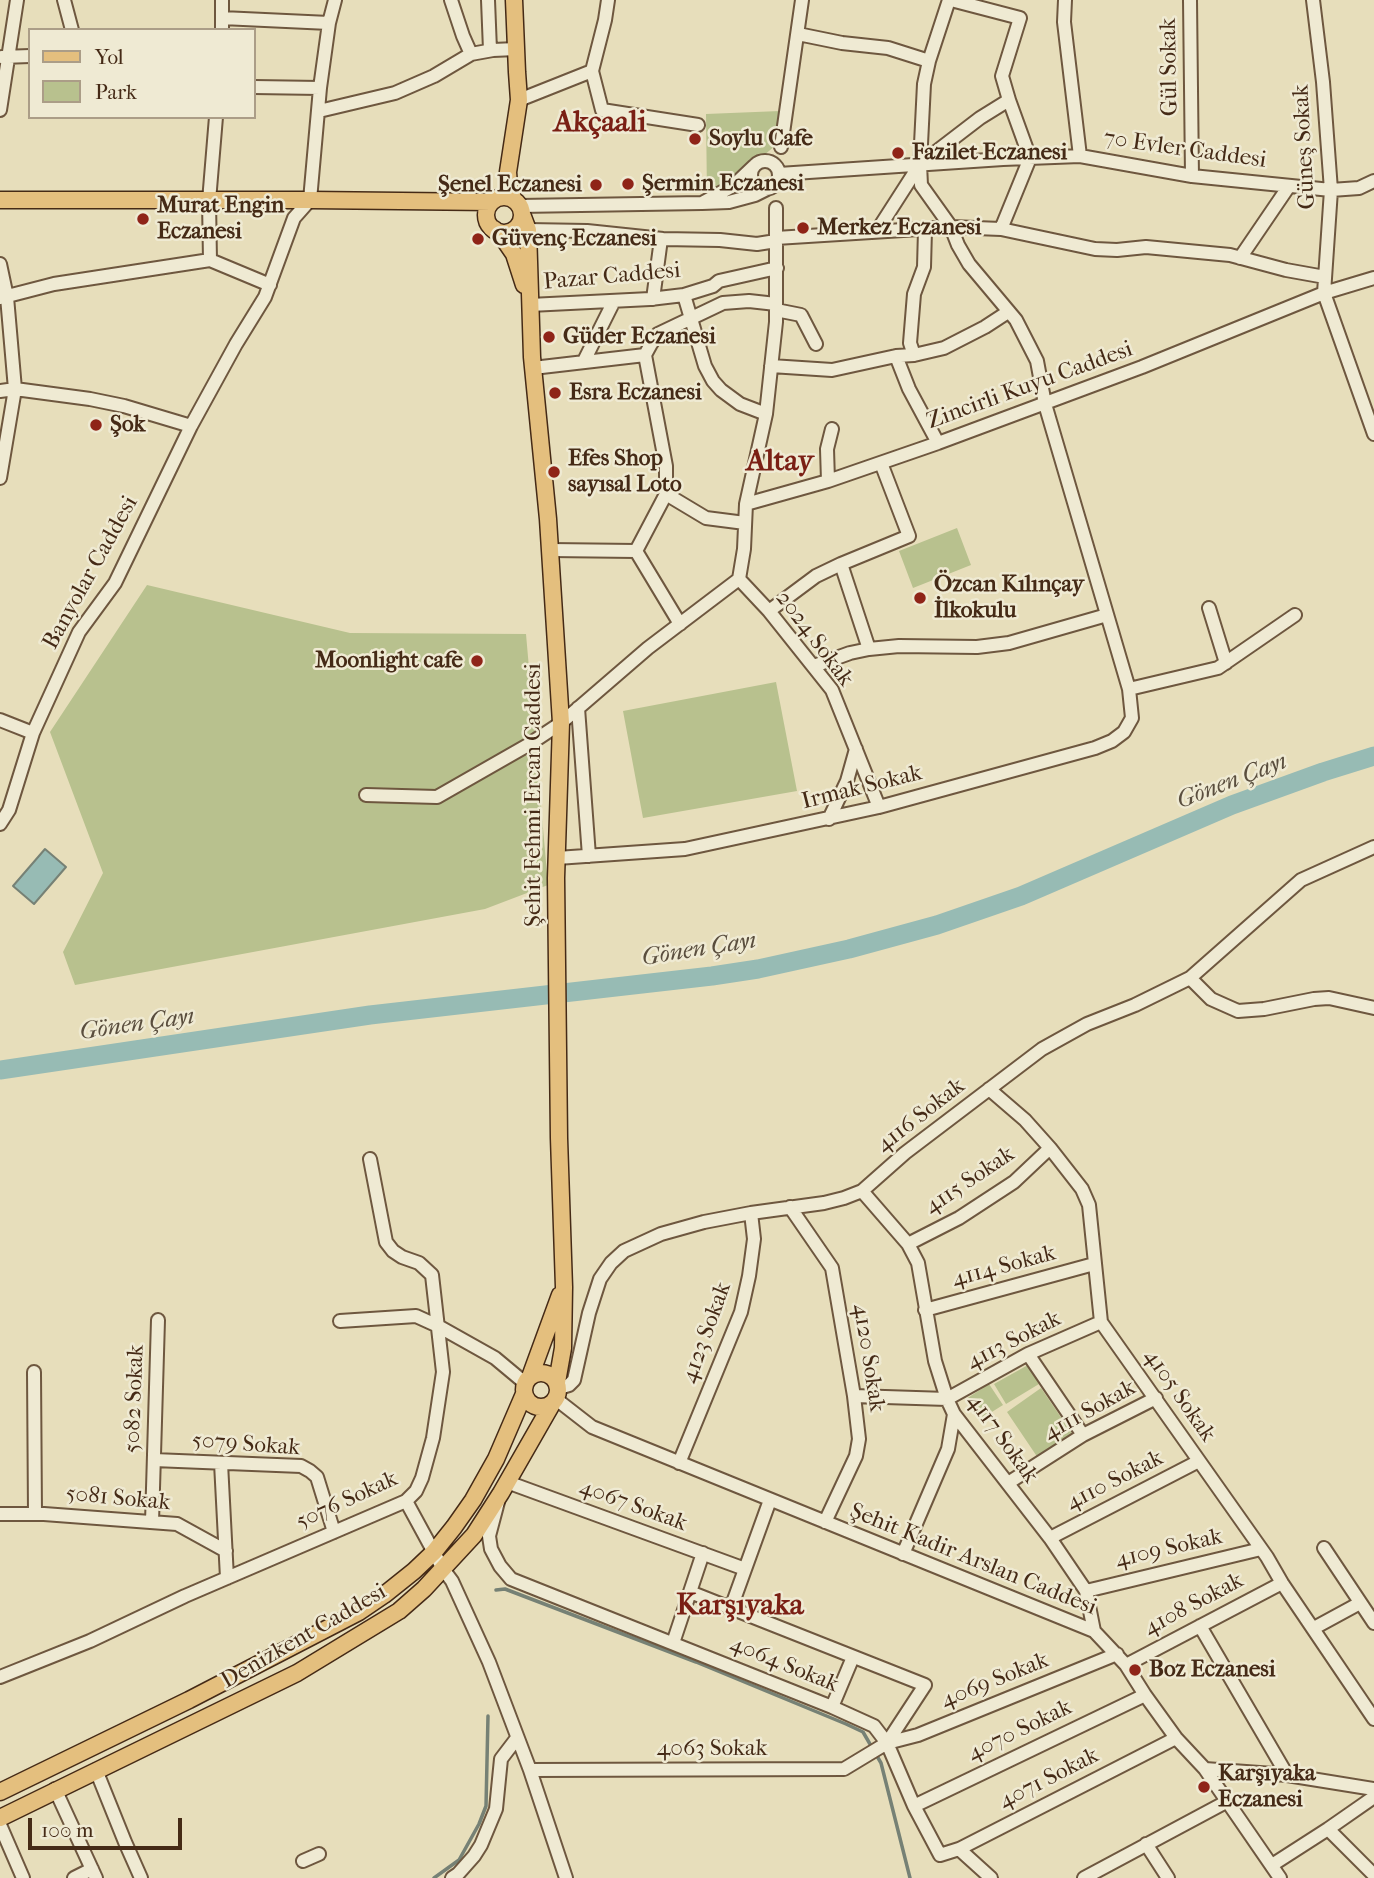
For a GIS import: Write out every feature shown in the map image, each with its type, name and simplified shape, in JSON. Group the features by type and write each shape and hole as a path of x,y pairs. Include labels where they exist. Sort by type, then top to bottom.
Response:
{"main road":[{"name":"Şehit Fehmi Ercan Caddesi","path":"514,0 519,100 508,172 509,185 527,230 533,368 550,551 561,723 556,878 564,1287 563,1348 556,1393"},
{"path":"0,200 491,202 502,197 518,206 520,223 512,231 506,233 490,224 488,207 491,202"},
{"name":"Şehit Fehmi Ercan Caddesi","path":"449,201 470,210 490,224 503,238 513,254 530,305"},
{"name":"Şehit Fehmi Ercan Caddesi","path":"526,1385 564,1287"},
{"path":"544,1372 549,1374 556,1393 547,1406 536,1407 527,1400 526,1385 538,1373 544,1372"},
{"name":"Denizkent Caddesi","path":"0,1791 189,1700 359,1612 384,1595 434,1552 472,1500 496,1459 526,1385"},
{"name":"Denizkent Caddesi","path":"0,1818 297,1673 398,1611 443,1570 474,1535 504,1488 556,1393"}],"street":[{"path":"0,110 4,57 17,0"},
{"path":"64,0 71,28"},
{"path":"222,0 222,24 328,23"},
{"path":"310,200 328,23 335,0"},
{"path":"451,0 471,54"},
{"path":"488,0 490,50"},
{"path":"608,0 592,71 602,110 698,125"},
{"path":"758,164 751,174 753,183 760,188 774,180 802,0"},
{"path":"920,164 924,84 950,0 1020,18 1002,76 1030,158 1001,229"},
{"path":"1065,0 1064,22 1080,156"},
{"name":"Gül Sokak","path":"1190,0 1192,176"},
{"name":"Güneş Sokak","path":"1312,0 1323,82 1331,190 1324,292"},
{"path":"798,34 842,43 888,48 929,61"},
{"path":"319,111 395,93 433,76 471,54 516,49"},
{"path":"4,57 28,56"},
{"path":"519,100 592,71"},
{"path":"256,87 320,88"},
{"path":"877,231 920,164 980,118 1009,100"},
{"path":"210,260 209,201 216,119"},
{"path":"702,203 733,186 781,147"},
{"name":"70 Evler Caddesi","path":"518,206 729,202 755,195 774,180 920,164 1080,156 1192,176 1331,190 1359,188 1374,181"},
{"path":"366,795 436,797 527,745 561,723 648,648 739,579 744,549 746,504 766,414 776,307 774,180 771,163 758,164"},
{"name":"Irmak Sokak","path":"557,858 685,849 879,807 1095,748 1124,732 1132,718 1129,689 1045,404 1037,361 1016,320 969,264 951,228 920,185 920,164"},
{"path":"1240,258 1289,186"},
{"name":"Banyolar Caddesi","path":"0,824 9,810 33,733 79,632 115,583 191,426 265,297 294,219 310,200"},
{"path":"527,230 587,231 661,239 757,244 776,239 877,231 1001,229 1095,248 1117,250 1146,247 1240,258 1325,277"},
{"path":"914,355 910,343 914,294 924,267 925,230"},
{"path":"653,299 661,239"},
{"path":"4,297 54,284 210,260 270,285"},
{"path":"0,264 15,389 0,478"},
{"name":"Pazar Caddesi","path":"530,305 684,295 713,286 719,281 777,268"},
{"name":"Zincirli Kuyu Caddesi","path":"746,504 828,481 938,443 1142,367 1324,292 1374,278"},
{"path":"1324,292 1374,434"},
{"path":"684,295 705,366 713,381 740,404 766,414"},
{"path":"584,361 614,301"},
{"path":"636,551 666,494 666,466 645,355 659,334 723,303 748,301 801,315 816,344"},
{"path":"771,366 832,370 896,356 914,355 944,348 1008,312"},
{"path":"533,368 645,355"},
{"path":"896,356 909,389 938,443"},
{"path":"0,391 15,389 113,404 191,426"},
{"path":"828,481 827,449 832,429"},
{"path":"769,611 816,576 909,536 881,463"},
{"path":"666,494 706,518 745,523"},
{"path":"550,551 636,551"},
{"path":"636,551 680,624"},
{"path":"841,564 869,649"},
{"name":"2024 Sokak","path":"739,579 769,611 832,691 879,807"},
{"path":"1209,608 1226,663"},
{"path":"814,666 869,649 899,646 977,647 1009,643 1107,615"},
{"path":"1129,689 1218,668 1295,615"},
{"path":"578,708 589,856"},
{"path":"0,720 33,733"},
{"path":"829,819 847,781 856,749"},
{"name":"4116 Sokak","path":"556,1393 574,1380 589,1313 600,1279 624,1251 661,1234 704,1223 844,1198 862,1191 905,1153 1041,1049 1087,1024 1135,1005 1190,978 1301,880 1374,847"},
{"path":"1190,978 1211,999 1238,1011 1329,998 1374,1008"},
{"name":"4105 Sokak","path":"989,1089 1026,1120 1082,1189 1089,1205 1101,1322 1267,1557 1374,1719"},
{"name":"4115 Sokak","path":"908,1244 959,1218 1014,1182 1051,1148"},
{"name":"5076 Sokak","path":"0,1677 90,1641 185,1596 406,1501 416,1491 433,1438 443,1372 432,1275 419,1264 393,1251 386,1242 370,1159"},
{"name":"4117 Sokak","path":"862,1191 908,1244 918,1263 935,1361 954,1414 1050,1538 1086,1591 1094,1631"},
{"name":"4120 Sokak","path":"790,1208 832,1268 859,1439 856,1456 825,1522"},
{"name":"4123 Sokak","path":"679,1463 741,1312 754,1239 751,1213"},
{"name":"4114 Sokak","path":"925,1310 1094,1264"},
{"path":"340,1321 416,1316 495,1358 526,1385"},
{"name":"5082 Sokak","path":"152,1522 159,1320"},
{"name":"4113 Sokak","path":"947,1399 1028,1354 1101,1322"},
{"path":"1028,1354 1083,1435"},
{"path":"34,1372 35,1514"},
{"name":"Şehit Kadir Arslan Caddesi","path":"556,1393 592,1427 1094,1631 1126,1665 1144,1695 1176,1738 1205,1769 1280,1878"},
{"path":"854,1396 947,1399"},
{"name":"4111 Sokak","path":"1008,1483 1083,1435 1156,1398"},
{"path":"903,1554 948,1449 954,1414"},
{"name":"5079 Sokak","path":"154,1460 301,1466 317,1477 334,1532"},
{"name":"4110 Sokak","path":"1050,1538 1199,1461"},
{"path":"221,1463 227,1578"},
{"name":"4067 Sokak","path":"504,1488 745,1569"},
{"name":"4064 Sokak","path":"504,1488 489,1536 491,1549 511,1579 874,1726 878,1748 940,1855"},
{"path":"731,1608 770,1500"},
{"path":"406,1501 443,1570 452,1581 489,1662 530,1770 566,1878"},
{"name":"5081 Sokak","path":"0,1514 177,1524 226,1551"},
{"path":"1324,1548 1374,1623"},
{"name":"4109 Sokak","path":"1086,1591 1261,1549"},
{"path":"673,1643 703,1553"},
{"name":"4108 Sokak","path":"1126,1665 1282,1583"},
{"path":"690,1592 925,1685 878,1748"},
{"path":"1314,1628 1360,1603"},
{"path":"1200,1626 1287,1775"},
{"name":"4069 Sokak","path":"878,1748 918,1735 1117,1654"},
{"path":"832,1707 853,1657"},
{"name":"4070 Sokak","path":"914,1806 1144,1695"},
{"path":"452,1878 481,1845 496,1809 501,1759 517,1738"},
{"name":"4071 Sokak","path":"940,1855 959,1849 1176,1738"},
{"name":"4063 Sokak","path":"530,1770 844,1769 878,1748"},
{"path":"1205,1769 1287,1775 1374,1789"},
{"path":"96,1770 141,1878"},
{"path":"55,1789 94,1874 74,1878"},
{"path":"1272,1865 1374,1797"},
{"path":"1084,1878 1226,1802"},
{"path":"0,1825 23,1878"},
{"path":"1328,1829 1374,1875"},
{"path":"1146,1844 1168,1878"},
{"path":"959,1849 991,1878"},
{"path":"303,1861 319,1854"}],"green space":[{"path":"780,111 776,145 742,174 707,196 706,114"},
{"path":"957,528 971,565 913,588 899,551"},
{"path":"147,585 350,633 526,634 548,885 485,909 75,985 63,952 103,873 50,732"},
{"path":"776,682 797,791 643,818 623,711"},
{"path":"1028,1365 1039,1384 1006,1404 994,1384"},
{"path":"989,1384 1003,1405 979,1420 966,1399"},
{"path":"1041,1388 1073,1435 1038,1458 1007,1412"}],"water":[{"path":"45,849 66,867 34,904 13,886"}],"waterway":[{"name":"Gönen Çayı","path":"0,1070 370,1015 712,976 849,949 937,925 1021,896 1232,805 1374,756"},
{"path":"496,1590 505,1589 696,1662 863,1732 881,1763 910,1878"},
{"path":"434,1878 459,1860 486,1806 488,1716"}],"place":[{"name":"Soylu Cafe","path":"695,139"},
{"name":"Fazilet Eczanesi","path":"898,153"},
{"name":"Şermin Eczanesi","path":"628,184"},
{"name":"Şenel Eczanesi","path":"596,185"},
{"name":"Murat Engin Eczanesi","path":"143,219"},
{"name":"Merkez Eczanesi","path":"803,228"},
{"name":"Güvenç Eczanesi","path":"478,239"},
{"name":"Güder Eczanesi","path":"549,337"},
{"name":"Esra Eczanesi","path":"555,393"},
{"name":"Şok","path":"96,425"},
{"name":"Efes Shop sayısal Loto","path":"554,472"},
{"name":"Özcan Kılınçay İlkokulu","path":"920,598"},
{"name":"Moonlight cafe","path":"477,661"},
{"name":"Boz Eczanesi","path":"1135,1670"},
{"name":"Karşıyaka Eczanesi","path":"1204,1787"}],"district":[{"name":"Akçaali","path":"600,124"},
{"name":"Altay","path":"780,463"},
{"name":"Karşıyaka","path":"740,1607"}]}
